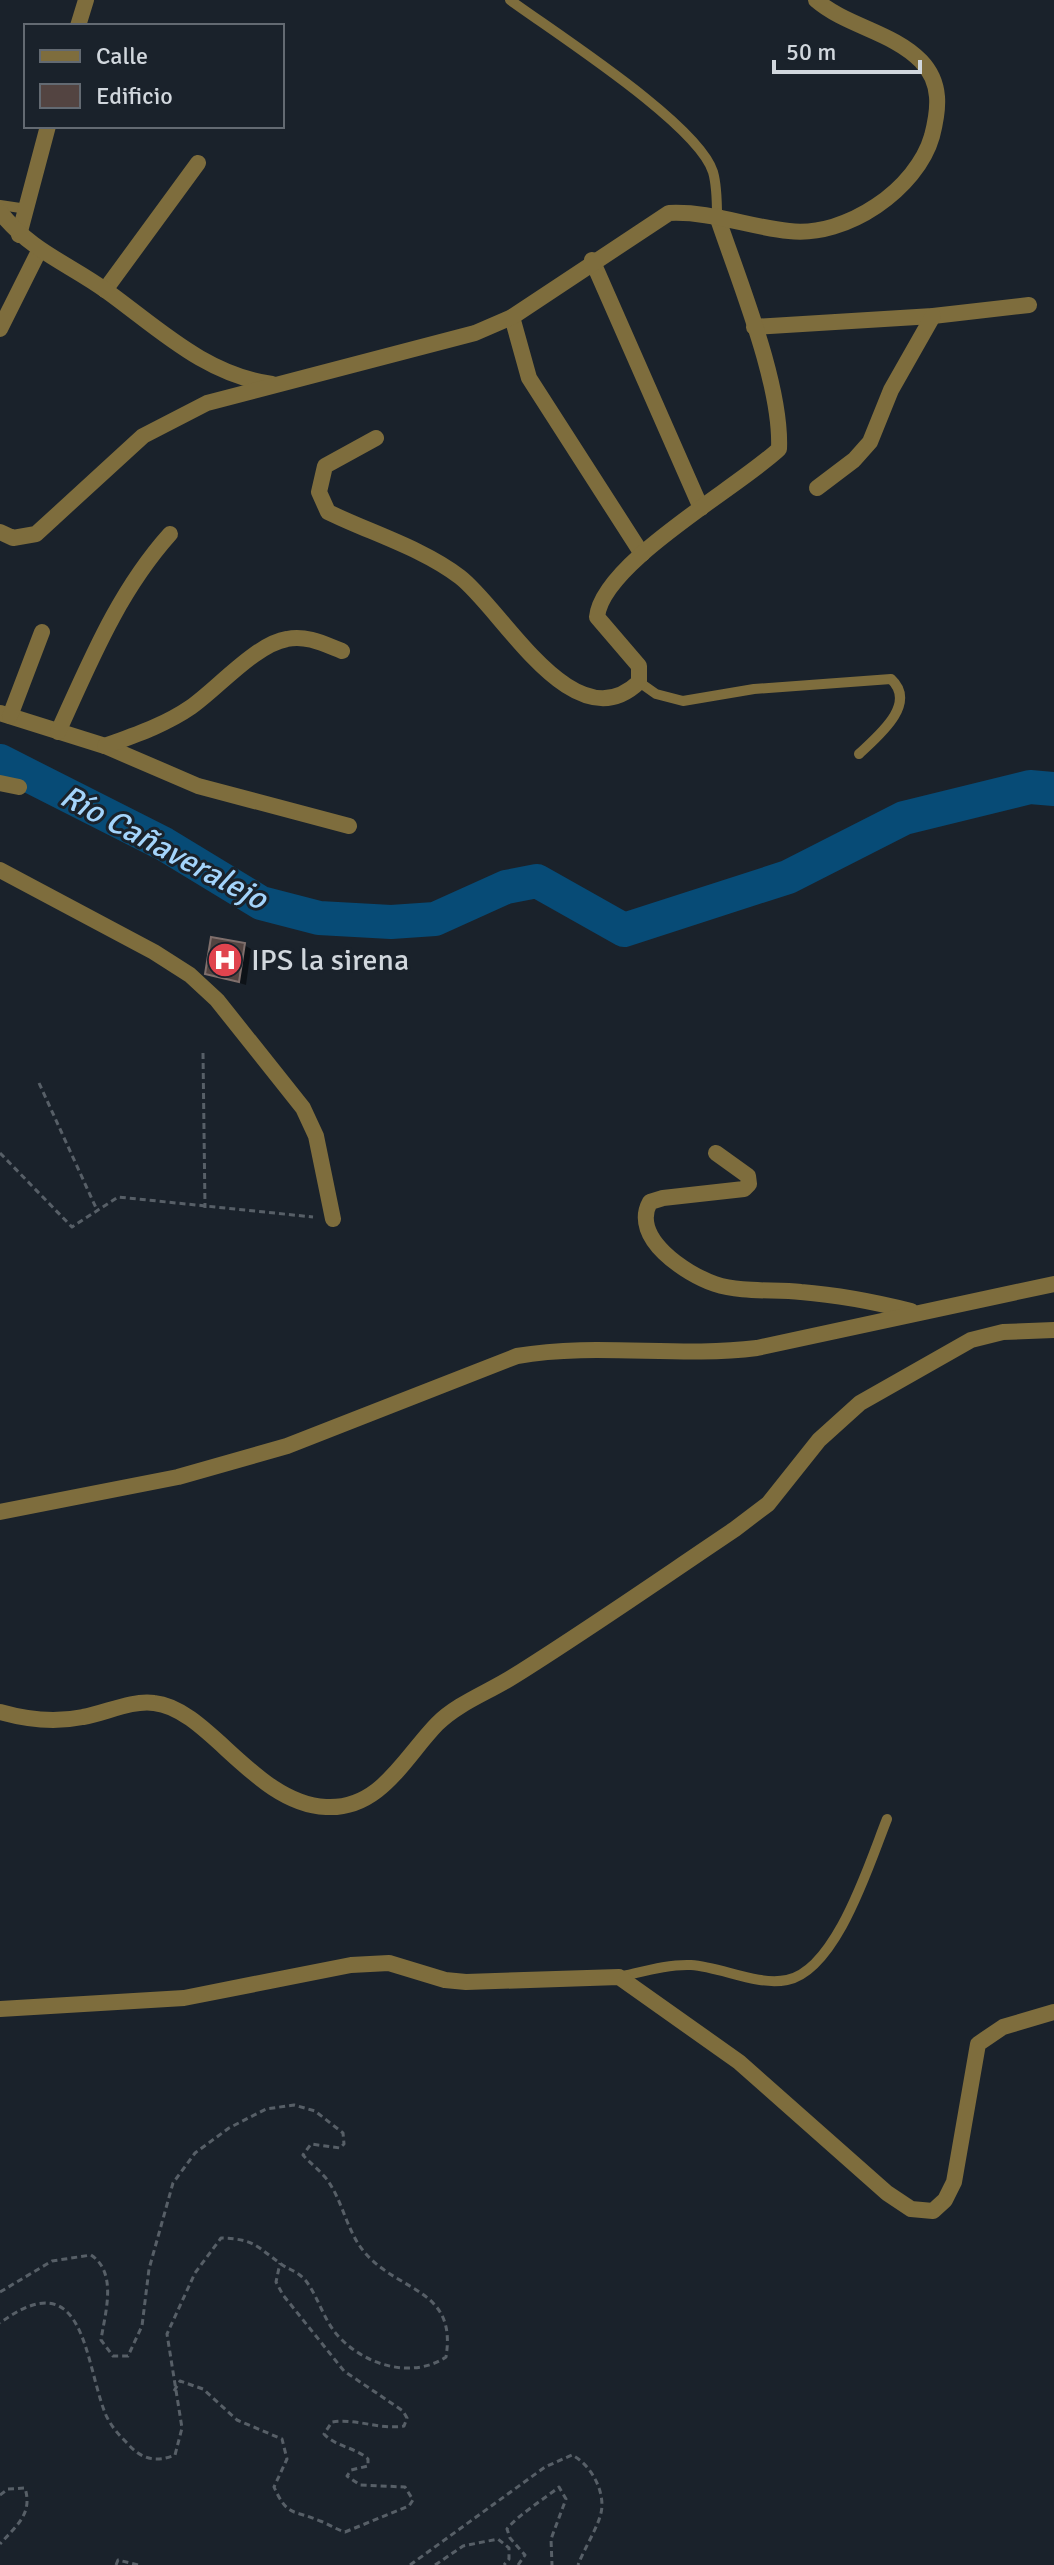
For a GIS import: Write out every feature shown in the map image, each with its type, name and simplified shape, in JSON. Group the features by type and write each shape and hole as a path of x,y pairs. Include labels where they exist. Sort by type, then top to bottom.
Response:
{"street":[{"path":"79,24 86,0"},
{"path":"0,532 13,538 36,534 143,436 207,403 475,333 512,317 592,260 669,213 717,216 792,232 834,226 871,208 906,183 929,147 939,110 936,85 921,61 816,0"},
{"path":"19,235 47,128"},
{"path":"105,290 198,163"},
{"path":"0,212 19,235 39,251 105,290 166,337 210,365 242,378 275,385"},
{"path":"376,438 325,466 319,492 328,512 459,577 494,610 544,672 569,687 611,698 627,694 639,682 639,666 597,617 599,600 642,554 779,449 780,425 754,327 717,216"},
{"path":"0,329 39,251"},
{"path":"592,260 701,508"},
{"path":"754,327 933,316 1029,305"},
{"path":"817,488 854,460 870,442 891,390 933,316"},
{"path":"512,317 529,378 642,554"},
{"path":"58,732 118,602 141,566 170,534"},
{"path":"42,632 5,715 105,746 198,786 349,826"},
{"path":"105,746 160,725 190,708 264,649 285,639 306,638 342,651"},
{"path":"0,783 19,787"},
{"path":"0,870 154,952 190,975 217,1000 303,1108 316,1136 333,1219"},
{"path":"716,1153 748,1176 749,1184 744,1189 663,1198 650,1202 645,1211 647,1225 671,1260 716,1284 841,1296 916,1312"},
{"path":"0,1512 178,1477 287,1446 517,1356 552,1349 712,1354 757,1348 1054,1284"},
{"path":"0,1712 26,1719 56,1721 153,1702 173,1708 266,1784 301,1803 349,1806 372,1796 440,1721 512,1677 768,1504 819,1440 860,1403 971,1340 1003,1332 1054,1330"},
{"path":"0,2009 184,1998 351,1965 376,1963 389,1963 445,1980 466,1982 619,1977 739,2062 887,2193 911,2209 933,2211 945,2200 954,2182 978,2044 1003,2027 1054,2012"}],"lane":[{"path":"510,0 645,100 689,137 712,170 717,216"},
{"path":"0,205 27,209"},
{"path":"639,682 656,694 683,701 754,689 891,679 902,696 898,710 859,754"},
{"path":"619,1977 688,1965 757,1979 789,1980 821,1958 843,1928 887,1819"}],"path":[{"path":"203,1053 205,1208"},
{"path":"39,1083 97,1210"},
{"path":"0,1153 72,1227 118,1197 333,1219"},
{"path":"0,2292 52,2261 91,2255 99,2261 109,2292 101,2340 113,2356 128,2356 142,2326 149,2269 173,2183 195,2153 229,2128 266,2109 294,2105 315,2111 343,2133 344,2144 340,2148 311,2144 303,2155 324,2176 366,2255 416,2287 438,2307 450,2329 446,2357 431,2367 414,2371 361,2354 330,2325 306,2281 294,2269 242,2239 221,2238 208,2253 167,2334 182,2428 175,2455 161,2461 139,2456 115,2430 106,2414 77,2322 65,2306 48,2302 19,2310 0,2323"},
{"path":"174,2391 180,2381 203,2389 237,2420 282,2439 287,2459 274,2487 283,2507 297,2516 318,2520 345,2532 409,2506 413,2500 405,2487 360,2485 347,2476 351,2470 368,2466 368,2459 359,2451 324,2434 332,2422 347,2420 394,2427 404,2426 407,2418 403,2411 344,2371 283,2295 276,2282 280,2263"},
{"path":"410,2565 545,2467 572,2455 583,2460 593,2475 601,2503 601,2514 578,2565"},
{"path":"518,2565 525,2555 510,2538 507,2529 516,2517 532,2511 559,2487 566,2499 551,2539 552,2565"},
{"path":"0,2495 8,2489 25,2488 29,2502 20,2524 0,2544"},
{"path":"435,2565 463,2546 498,2539 509,2548 509,2559 504,2565"},
{"path":"116,2565 118,2560 124,2560 138,2565"}],"building":[{"name":"IPS la sirena","path":"211,937 245,943 239,982 205,974"}],"waterway":[{"name":"Río Cañaveralejo","path":"0,761 164,844 261,903 319,918 391,922 435,919 506,887 537,881 624,930 788,877 904,818 1030,787 1054,789"}],"place":[{"name":"IPS la sirena","path":"225,960"}]}
